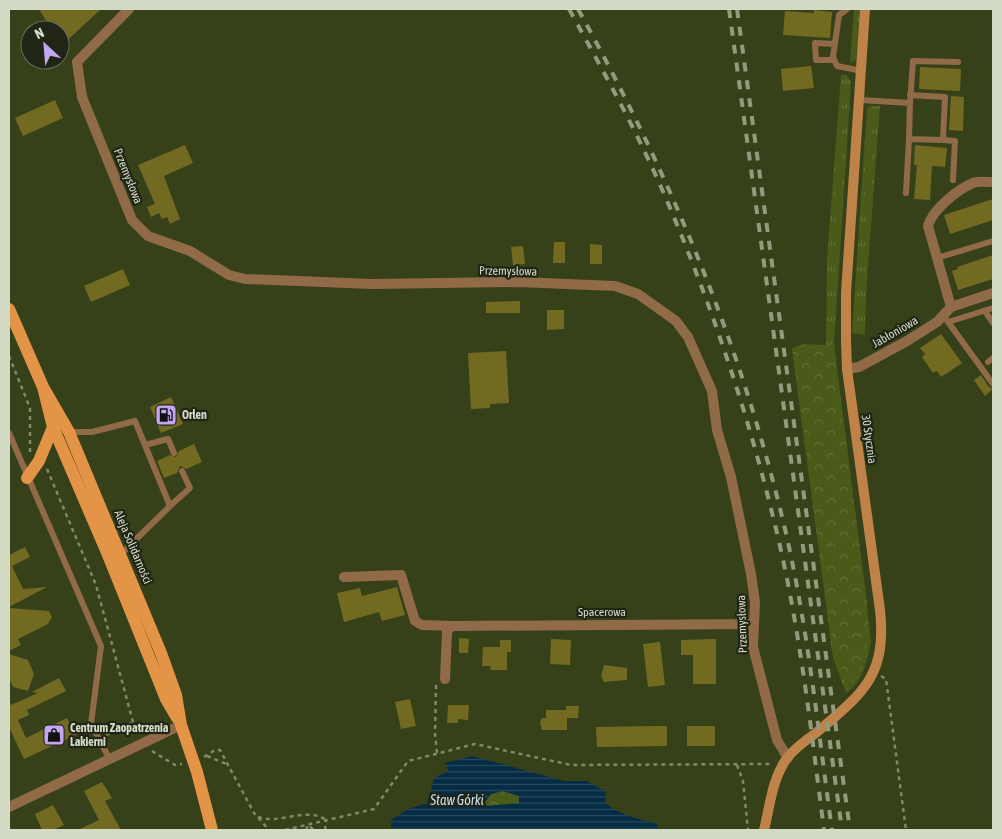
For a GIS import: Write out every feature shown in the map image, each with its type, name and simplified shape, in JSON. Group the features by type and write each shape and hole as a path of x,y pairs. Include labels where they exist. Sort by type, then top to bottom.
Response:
{"main road":[{"name":"Aleja Solidarności","path":"9,310 43,387 69,432 161,653 176,695 181,725 197,772 212,830"},
{"name":"Aleja Solidarności","path":"43,387 53,427 108,555 166,699 181,725"},
{"path":"27,478 39,461 53,427"}],"street":[{"name":"Przemysłowa","path":"128,9 77,62 76,70 82,97 132,220 148,236 190,252 229,275 245,279 372,284 519,282 615,286 638,294 676,321 688,337 712,391 717,430 731,478 751,574 755,602 753,647 777,740 788,758"},
{"name":"30 Stycznia","path":"764,830 775,782 788,758 799,746 854,700 874,672 880,649 882,628 847,369 846,293 866,9"},
{"path":"951,307 928,226 930,216 951,198 974,183 993,182"},
{"name":"Jabłoniowa","path":"847,369 859,367 946,319 951,307 993,293"},
{"name":"Spacerowa","path":"344,577 401,575 415,622 422,625 753,624"},
{"path":"441,678 447,631 452,626"},
{"path":"9,807 181,725"}],"lane":[{"path":"848,9 839,14 834,44 834,60 841,68 862,71"},
{"path":"834,44 815,43 816,60 834,60"},
{"path":"906,192 913,61 958,62"},
{"path":"910,95 945,97 943,140"},
{"path":"861,100 910,103"},
{"path":"909,139 955,141 953,180"},
{"path":"937,258 993,241"},
{"path":"993,308 946,319 993,384"},
{"path":"985,310 993,323"},
{"path":"69,432 92,432 135,421 170,506"},
{"path":"9,433 101,646 91,724 109,758"},
{"path":"145,445 168,439 174,453"},
{"path":"121,554 190,488 182,471"}],"path":[{"path":"9,356 30,408 30,452 46,465 96,585 133,722 141,729 153,752 175,765 181,764"},
{"path":"874,672 886,679 906,830"},
{"path":"437,753 435,734 441,678"},
{"path":"99,739 133,722"},
{"path":"285,830 374,809 408,761 475,744 571,765 767,764"},
{"path":"230,766 207,756 209,752 220,750 230,766 257,817 269,830"},
{"path":"736,765 743,781 748,830"},
{"path":"257,817 276,820 311,815 327,821"},
{"path":"325,830 327,821"},
{"path":"306,830 308,825"},
{"path":"308,825 314,830"}],"green space":[{"path":"854,9 860,9 856,60 850,63"},
{"path":"841,75 847,75 851,82 834,345 871,641 861,676 857,683 846,693 833,658 792,348 804,344 826,345 827,259"},
{"path":"870,106 880,106 866,294 865,335 852,333 867,108"},
{"path":"834,345 868,617 868,639 864,658 848,690 833,644 792,348"},
{"path":"502,791 519,796 519,804 487,806 485,802 491,794"}],"water":[{"name":"Staw Górki","path":"472,756 564,781 587,781 606,792 605,803 617,811 657,824 659,830 391,830 391,820 408,809 427,803 434,778 449,771 445,763","holes":["502,791 519,796 519,803 487,806 485,802 491,794"]}],"building":[{"path":"39,9 101,9 70,38 70,20 46,20"},
{"path":"814,10 832,12 830,38 783,35 785,11 814,13"},
{"path":"811,66 814,88 783,91 781,69"},
{"path":"920,67 961,69 960,91 919,89"},
{"path":"951,96 964,97 963,131 949,130"},
{"path":"55,100 63,118 23,136 15,118"},
{"path":"185,145 193,163 164,176 180,219 170,224 167,217 162,219 159,213 151,217 147,207 155,204 138,165"},
{"path":"915,145 947,148 945,167 932,166 930,200 914,199 917,165 914,165"},
{"path":"993,199 993,220 950,234 944,215"},
{"path":"554,242 565,242 565,263 553,263"},
{"path":"590,244 602,245 602,264 590,264"},
{"path":"523,246 525,264 513,265 511,247"},
{"path":"993,255 993,279 958,290 952,271 958,269 957,267"},
{"path":"123,269 130,285 91,302 84,286"},
{"path":"520,301 520,313 486,313 486,302"},
{"path":"547,310 564,310 564,329 547,330"},
{"path":"941,334 962,363 941,377 937,371 933,373 922,357 925,354 920,348"},
{"path":"506,351 509,403 490,404 490,408 471,409 468,353"},
{"path":"981,375 989,387 993,389 985,396 974,380"},
{"name":"Orlen","path":"171,397 183,424 161,433 150,407"},
{"path":"194,444 202,462 186,469 180,466 177,473 164,478 157,461 170,455 176,457 179,451"},
{"path":"25,547 30,557 12,566 23,589 47,587 9,607 9,555"},
{"path":"397,587 405,615 382,621 379,612 344,622 337,593 360,588 362,596"},
{"path":"9,608 49,611 52,617 48,624 18,639 21,645 9,651"},
{"path":"459,638 469,639 468,653 459,653"},
{"path":"551,639 571,640 570,665 550,664"},
{"path":"716,639 716,684 693,684 693,655 681,655 681,640"},
{"path":"500,640 511,640 511,652 507,652 507,670 490,670 491,666 482,666 483,647 500,647"},
{"path":"660,642 665,685 648,687 643,644"},
{"path":"9,654 28,660 34,674 28,691 13,687 9,678"},
{"path":"604,665 627,668 627,680 604,682 601,676"},
{"path":"59,678 66,691 27,710 29,715 18,720 26,738 67,718 76,735 24,759 9,727 9,701 11,705 38,693 32,692"},
{"path":"410,699 416,726 401,729 395,702"},
{"path":"448,705 469,705 468,720 458,719 458,723 447,723"},
{"path":"566,706 579,706 578,718 567,718 567,730 542,730 540,722 542,718 546,718 546,710 566,710"},
{"path":"667,726 667,746 597,747 596,727"},
{"path":"687,726 715,726 715,746 687,746"},
{"path":"102,782 112,798 105,801 121,830 78,830 99,820 84,791"},
{"path":"53,805 64,825 53,830 42,830 35,814"}],"railway":[{"path":"569,9 651,164 695,270 740,398 765,485 792,604 824,830"},
{"path":"578,9 612,71 672,197 700,262 747,393 767,460 793,566 812,679 832,830"},
{"path":"729,9 842,830"},
{"path":"737,9 850,830"}],"place":[{"name":"Orlen","path":"166,415"},
{"name":"Centrum Zaopatrzenia Lakierni","path":"54,735"}]}
